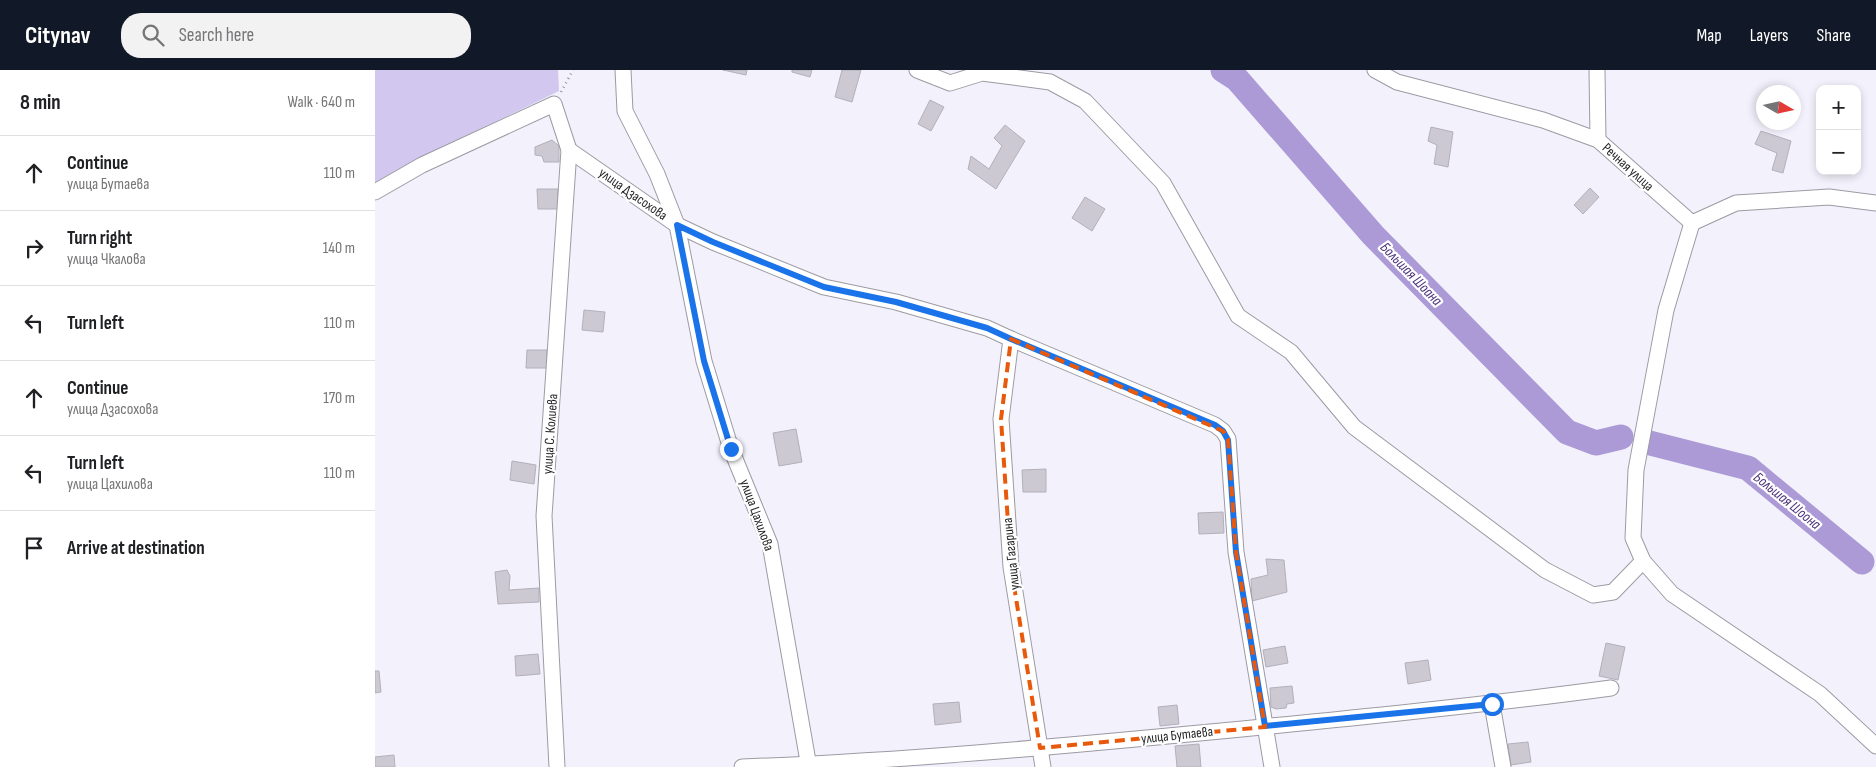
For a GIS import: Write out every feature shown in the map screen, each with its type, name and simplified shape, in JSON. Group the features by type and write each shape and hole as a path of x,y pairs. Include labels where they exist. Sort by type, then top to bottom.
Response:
{"street":[{"name":"улица Цахилова","path":"623,70 625,111 657,174 677,225 704,361 731,449 770,544 809,766"},
{"path":"917,70 950,83 982,73 1050,82 1085,101 1163,183 1238,316 1291,352 1354,427 1545,570 1593,595 1613,592 1643,562"},
{"name":"Речная улица","path":"1375,70 1397,82 1543,120 1598,140 1692,223"},
{"path":"1597,70 1598,140"},
{"name":"улица С. Колиева","path":"554,104 569,150 544,516 557,767"},
{"path":"375,192 422,165 554,104"},
{"name":"улица Дзасохова","path":"569,150 677,225 713,242 824,287 896,302 987,328 1215,425 1223,431 1228,440 1236,552 1265,726"},
{"path":"1876,203 1829,197 1736,202 1692,223 1666,310 1636,470 1633,538 1643,562 1672,594 1820,694 1876,746"},
{"name":"улица Гагарина","path":"1011,339 1001,419 1011,567 1043,767"},
{"name":"улица Бутаева","path":"743,767 809,766 1041,748 1492,704 1611,688"},
{"path":"1492,704 1503,767"},
{"path":"1265,726 1272,767"}],"path":[{"path":"554,104 573,70"}],"highlighted area":[{"path":"1011,339 1223,431 1228,439 1236,552 1265,727 1040,748 1011,567 1001,419"}],"shaded area":[{"path":"375,70 558,70 559,91 408,164 375,183"}],"building":[{"path":"723,70 747,70 746,75"},
{"path":"792,70 812,70 810,77 792,72"},
{"path":"842,70 861,70 852,102 835,97"},
{"path":"930,100 944,107 931,131 918,124"},
{"path":"1005,125 1025,141 996,189 968,169 971,156 989,169 1002,146 994,138"},
{"path":"1431,127 1453,132 1448,167 1434,164 1437,145 1428,141"},
{"path":"1761,131 1791,141 1783,173 1772,170 1777,153 1755,144"},
{"path":"552,140 559,146 559,162 544,162 542,156 535,155 535,147"},
{"path":"1590,188 1599,197 1583,214 1574,205"},
{"path":"537,189 558,189 558,209 538,209"},
{"path":"1085,197 1105,209 1092,231 1072,218"},
{"path":"584,310 605,312 603,332 582,330"},
{"path":"527,350 547,350 547,368 526,368"},
{"path":"796,429 802,462 779,466 773,433"},
{"path":"512,461 536,465 534,484 510,480"},
{"path":"1046,469 1046,492 1023,492 1022,470"},
{"path":"1223,512 1224,533 1199,534 1198,513"},
{"path":"1266,559 1284,560 1287,592 1252,601 1251,579 1268,575"},
{"path":"507,570 510,576 509,590 539,588 539,602 498,604 495,572"},
{"path":"1606,643 1625,647 1618,680 1599,676"},
{"path":"1285,646 1288,663 1266,667 1263,650"},
{"path":"538,654 540,674 516,676 515,656"},
{"path":"1428,660 1431,680 1408,684 1405,663"},
{"path":"375,671 379,671 381,692 375,693"},
{"path":"1292,686 1294,703 1287,704 1286,708 1276,709 1271,707 1270,688"},
{"path":"959,702 961,722 935,725 933,704"},
{"path":"1177,705 1179,724 1160,726 1158,707"},
{"path":"1528,742 1531,762 1511,765 1508,744"},
{"path":"1199,744 1201,767 1177,767 1175,746"},
{"path":"394,755 395,767 375,767 375,757"}],"waterway":[{"name":"Большая Шоана","path":"1223,70 1237,79 1373,235 1567,432 1596,443 1621,437"},
{"name":"Большая Шоона","path":"1646,442 1748,468 1862,562"}],"route":[{"path":"731,449 704,361 677,225 713,242 824,287 896,302 987,328 1215,425 1223,431 1228,440 1236,552 1265,726 1492,704"}]}
